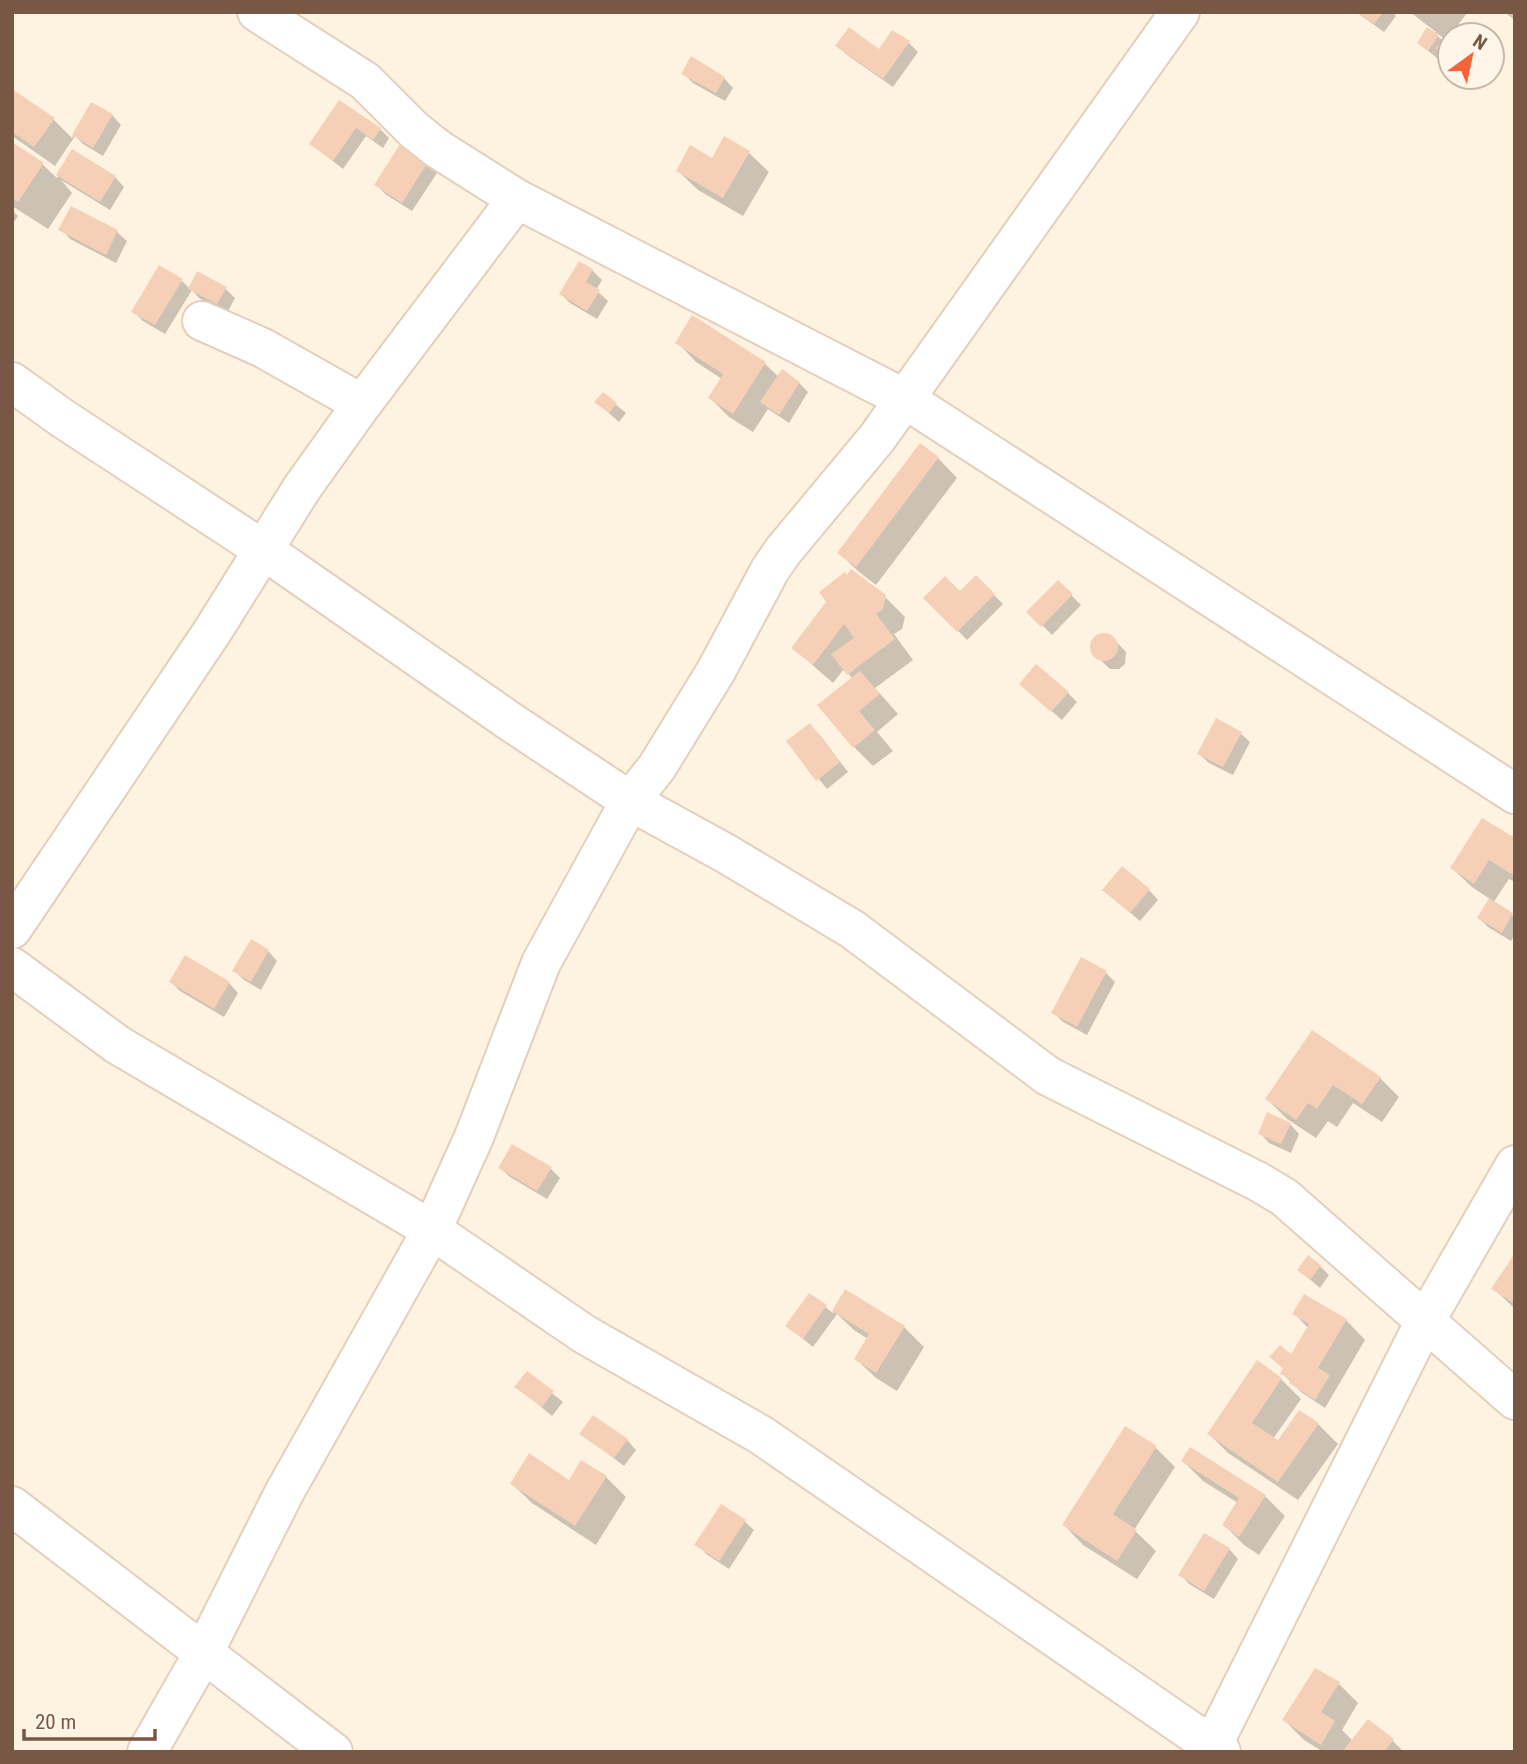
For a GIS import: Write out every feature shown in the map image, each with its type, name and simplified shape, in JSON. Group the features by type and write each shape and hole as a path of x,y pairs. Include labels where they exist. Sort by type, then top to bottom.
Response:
{"street":[{"path":"257,12 365,81 414,130 438,149 517,199 905,399 1515,794"},
{"path":"147,1752 203,1654 284,1493 432,1230 474,1137 541,963 630,801 657,767 716,671 770,570 877,438 1180,12"},
{"path":"12,929 265,551 302,488 517,199"},
{"path":"202,321 263,348 362,404"},
{"path":"12,382 630,801 725,853 852,929 1048,1076 1284,1197 1424,1323 1515,1400"},
{"path":"12,967 118,1045 432,1230 556,1317 761,1435 1214,1750 1424,1323 1515,1166"},
{"path":"12,1506 333,1752"}],"building":[{"path":"1357,12 1383,12 1374,24"},
{"path":"849,27 879,49 892,30 910,41 883,79 835,46"},
{"path":"1427,27 1436,33 1436,39 1428,51 1417,43"},
{"path":"691,56 725,77 716,93 681,74"},
{"path":"12,89 55,118 34,147 12,132"},
{"path":"339,100 381,128 373,140 356,128 333,161 309,144"},
{"path":"91,102 113,114 93,148 72,135"},
{"path":"724,136 750,151 723,198 676,171 690,145 712,158"},
{"path":"402,141 430,159 402,203 374,185"},
{"path":"12,142 44,163 18,202 12,198"},
{"path":"72,149 116,176 100,202 56,175"},
{"path":"71,206 118,230 106,255 58,230"},
{"path":"579,261 593,269 586,282 600,290 587,311 559,294"},
{"path":"159,265 183,279 155,325 131,312"},
{"path":"197,271 227,287 217,304 188,289"},
{"path":"692,315 766,362 733,414 708,398 723,374 675,343"},
{"path":"782,369 800,382 779,415 760,402"},
{"path":"603,392 617,403 609,413 594,402"},
{"path":"920,443 939,457 856,567 837,553"},
{"path":"851,569 886,595 883,609 876,614 895,639 847,675 831,654 854,638 844,624 813,665 791,648 826,602 819,592 845,572 847,575"},
{"path":"976,575 995,594 957,632 923,598 945,576 960,591"},
{"path":"1058,580 1073,594 1041,627 1026,612"},
{"path":"1104,633 1114,637 1118,647 1114,657 1104,661 1094,657 1090,647 1094,637"},
{"path":"1036,664 1069,692 1051,712 1019,684"},
{"path":"860,671 880,694 859,711 875,730 853,748 817,705"},
{"path":"1216,718 1242,732 1223,767 1197,754"},
{"path":"810,723 840,762 816,781 786,741"},
{"path":"1482,818 1515,838 1515,876 1489,860 1474,884 1450,868"},
{"path":"1122,866 1150,889 1130,913 1102,890"},
{"path":"1489,898 1513,913 1502,933 1477,918"},
{"path":"251,939 269,950 251,982 232,971"},
{"path":"185,955 230,982 214,1009 169,982"},
{"path":"1081,957 1107,971 1077,1027 1051,1013"},
{"path":"1312,1030 1381,1077 1362,1104 1333,1085 1317,1109 1308,1103 1296,1120 1265,1099"},
{"path":"1267,1112 1291,1123 1281,1144 1258,1134"},
{"path":"512,1144 552,1167 537,1191 498,1168"},
{"path":"1515,1253 1515,1304 1491,1289"},
{"path":"1308,1255 1321,1265 1310,1280 1297,1270"},
{"path":"845,1289 905,1326 876,1373 854,1359 869,1334 832,1311"},
{"path":"809,1293 827,1305 803,1339 785,1326"},
{"path":"1304,1294 1347,1319 1318,1368 1330,1375 1315,1400 1289,1383 1291,1380 1280,1374 1283,1368 1269,1357 1280,1345 1291,1354 1309,1324 1292,1314"},
{"path":"1257,1360 1282,1378 1252,1423 1278,1440 1299,1410 1319,1423 1278,1482 1207,1434"},
{"path":"527,1371 554,1391 542,1407 514,1387"},
{"path":"593,1415 628,1439 614,1458 579,1434"},
{"path":"1125,1426 1157,1446 1113,1514 1137,1530 1117,1561 1062,1525"},
{"path":"1190,1447 1266,1495 1239,1537 1222,1525 1239,1498 1181,1461"},
{"path":"529,1453 569,1480 581,1460 607,1476 575,1526 510,1484"},
{"path":"721,1504 746,1520 719,1561 694,1545"},
{"path":"1204,1533 1230,1548 1204,1591 1178,1575"},
{"path":"1315,1668 1340,1682 1321,1712 1335,1721 1321,1745 1282,1720"},
{"path":"1368,1719 1394,1739 1384,1752 1342,1752"}]}
